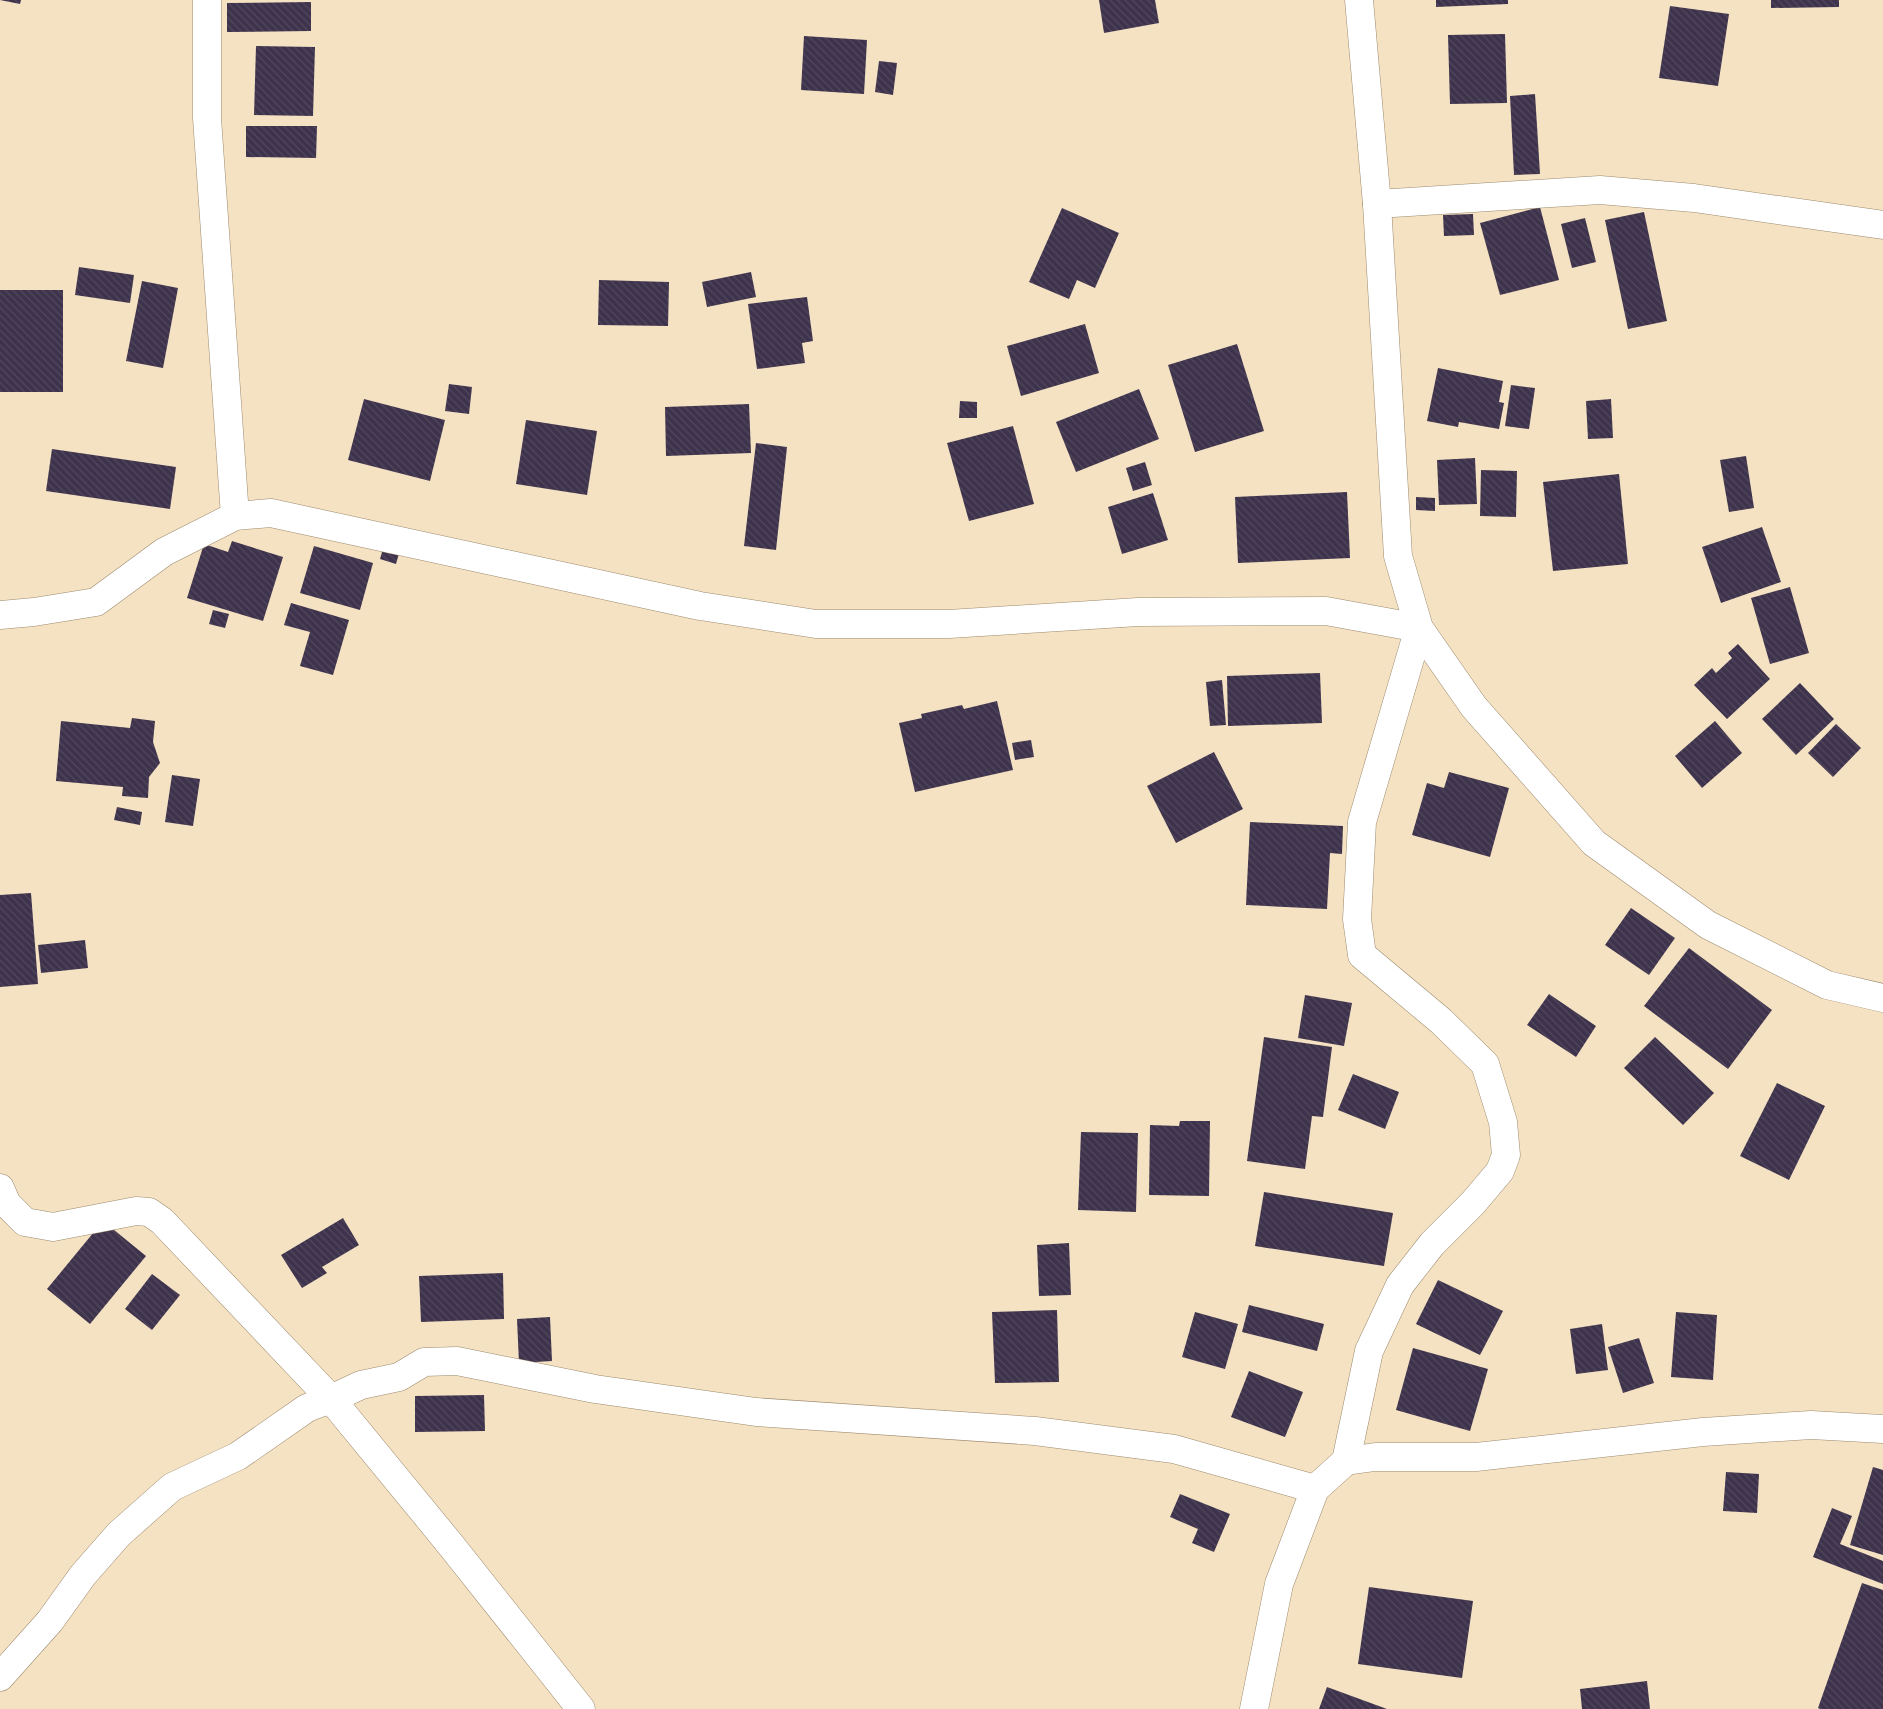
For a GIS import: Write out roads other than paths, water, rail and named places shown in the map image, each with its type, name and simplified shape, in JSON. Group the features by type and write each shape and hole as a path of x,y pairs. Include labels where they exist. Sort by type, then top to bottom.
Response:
{"street":[{"path":"207,0 207,118 235,516"},
{"path":"1359,0 1377,204 1398,556 1419,628 1474,707 1594,844 1708,925 1827,985 1883,998"},
{"path":"1377,204 1600,190 1694,198 1883,225"},
{"path":"0,615 34,612 96,602 164,552 235,516 271,514 700,606 816,624 949,624 1138,612 1326,611 1419,628"},
{"path":"1346,1461 1369,1351 1400,1285 1432,1244 1473,1203 1500,1171 1506,1154 1503,1122 1485,1064 1441,1021 1362,955 1357,919 1362,822 1419,628"},
{"path":"0,1188 7,1204 25,1222 53,1227 136,1211 149,1212 162,1221 332,1399 581,1709"},
{"path":"0,1676 50,1621 83,1575 119,1534 172,1487 238,1456 307,1408 332,1399 361,1385 399,1377 424,1362 457,1360 595,1389 756,1412 1035,1431 1174,1450 1315,1489"},
{"path":"1254,1709 1279,1584 1315,1489 1346,1461 1375,1457 1476,1457 1703,1432 1810,1425 1883,1429"}]}
